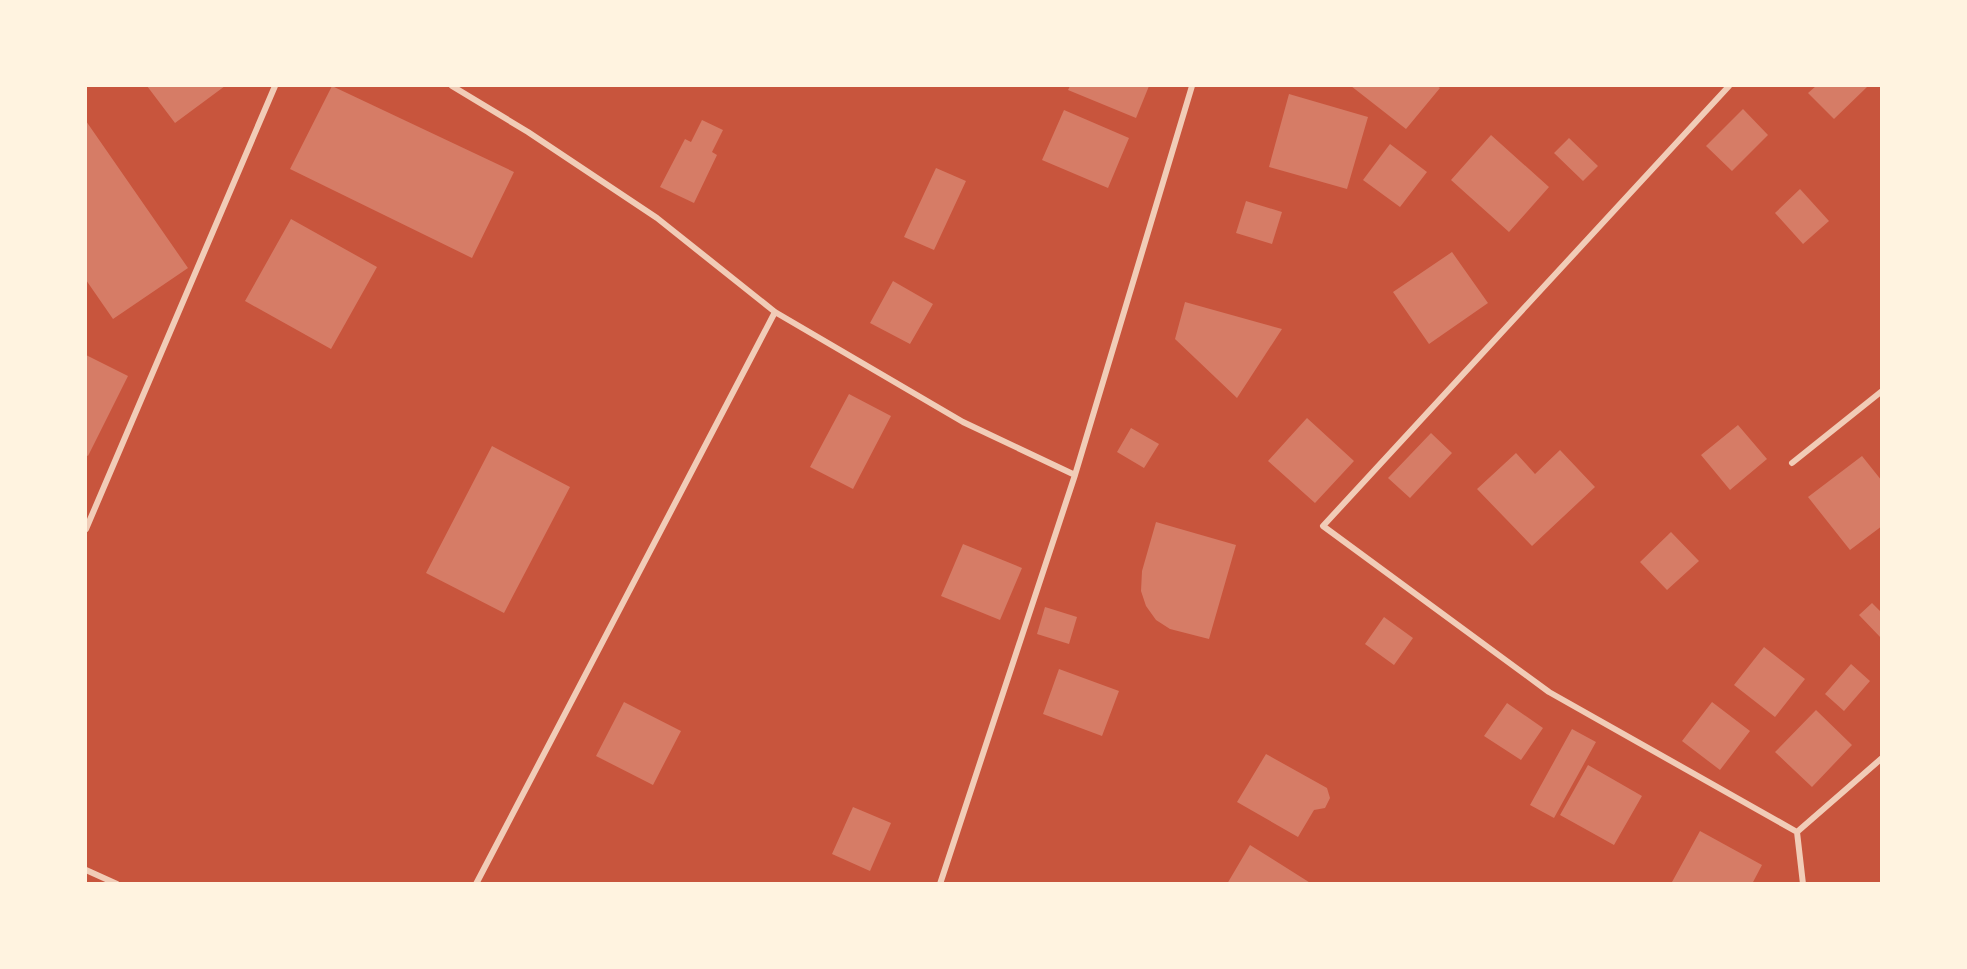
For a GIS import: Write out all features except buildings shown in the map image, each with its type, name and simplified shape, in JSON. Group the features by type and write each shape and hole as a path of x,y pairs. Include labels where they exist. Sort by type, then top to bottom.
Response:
{"street":[{"path":"86,529 276,86"},
{"path":"452,86 528,132 657,218 775,312 963,422 1075,475"},
{"path":"940,884 1075,475 1192,86"},
{"path":"1729,86 1323,526 1549,692 1797,832"},
{"path":"476,884 775,312"},
{"path":"1792,463 1881,391"},
{"path":"1797,832 1881,758"},
{"path":"1797,832 1803,884"},
{"path":"86,870 117,884"}]}
